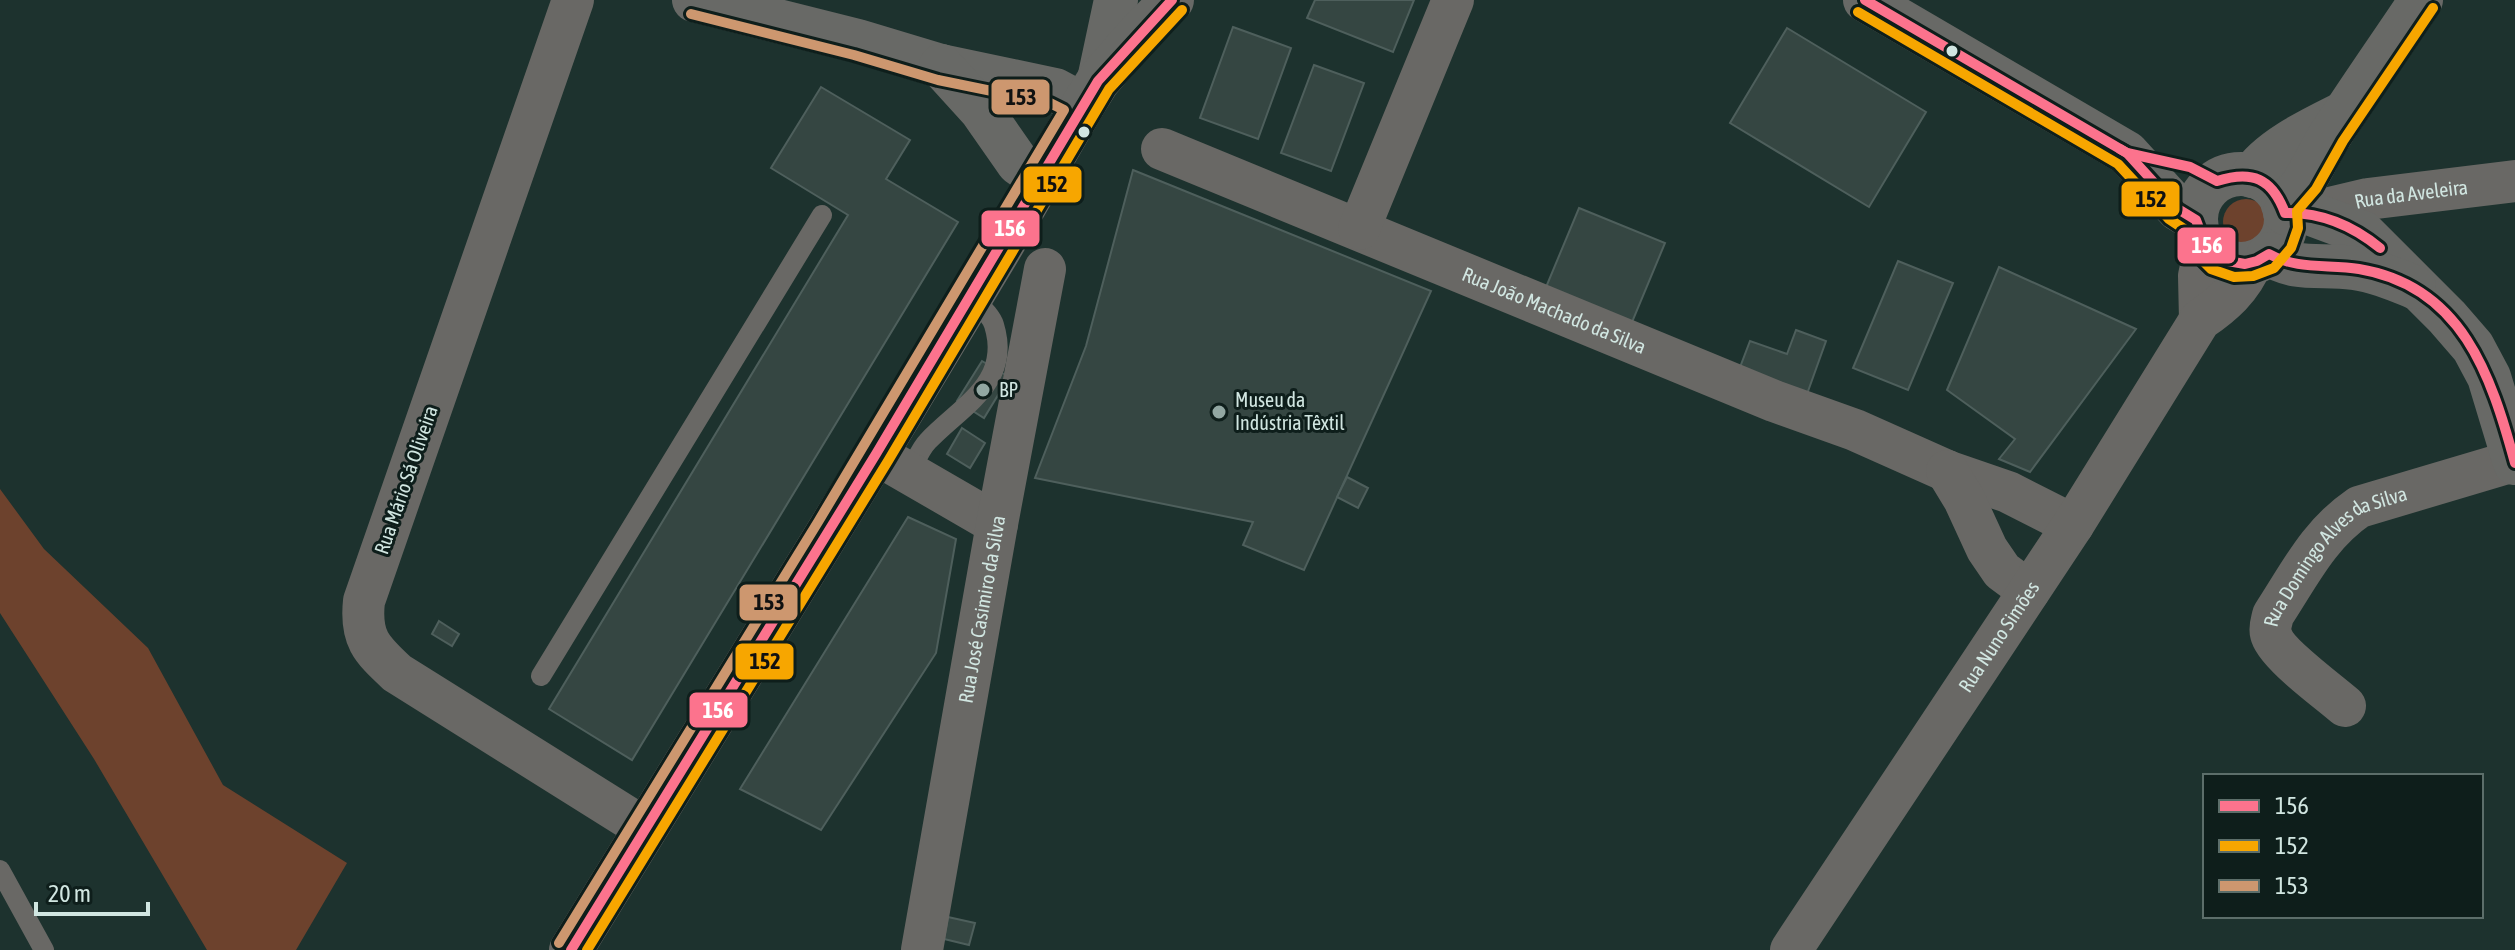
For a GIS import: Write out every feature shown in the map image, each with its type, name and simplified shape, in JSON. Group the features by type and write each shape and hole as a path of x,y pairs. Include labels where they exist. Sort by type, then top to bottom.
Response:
{"street":[{"name":"Rua Mário Sá Oliveira","path":"573,0 364,601 361,623 368,643 397,673 646,829"},
{"path":"694,0 858,41 941,66 1055,90 1091,93"},
{"path":"1091,93 1116,0"},
{"path":"571,950 646,829 892,464 971,296 1091,93 1136,37 1172,0"},
{"path":"1359,229 1453,0"},
{"path":"1865,0 2127,153 2226,262 2261,258 2287,264 2351,267 2372,271 2416,288"},
{"path":"2261,258 2282,238 2293,197 2304,183 2321,149 2421,0"},
{"path":"941,66 981,110 1018,163 1039,178"},
{"path":"2292,204 2266,159 2312,129 2344,113"},
{"name":"Rua João Machado da Silva","path":"1162,149 1759,395 1868,435 1947,471 2008,492 2073,525"},
{"path":"2127,153 2190,167 2292,204 2381,249 2473,347 2489,377 2515,462"},
{"name":"Rua da Aveleira","path":"2292,204 2515,181"},
{"path":"2200,320 2198,204 2206,191 2292,204"},
{"name":"Rua Nuno Simões","path":"1791,950 2073,525 2200,320 2238,289 2261,258"},
{"name":"Rua José Casimiro da Silva","path":"922,950 1045,269"},
{"name":"Rua Domingo Alves da Silva","path":"2345,706 2280,650 2271,636 2273,615 2324,537 2340,520 2359,507 2515,462"},
{"path":"892,464 997,524"},
{"path":"1947,471 1987,549 2002,571 2029,591"}],"lane":[{"path":"541,676 822,215"},
{"path":"892,464 926,442 960,414 983,390 998,360 994,323 971,296"},
{"path":"0,870 44,950"}],"shaded area":[{"path":"2246,199 2262,206 2269,222 2262,238 2246,245 2230,238 2223,222 2230,206"},
{"path":"0,489 44,549 148,648 223,785 347,863 296,950 207,950 94,759 0,613"}],"building":[{"path":"1315,0 1414,0 1393,52 1307,18"},
{"path":"1233,27 1291,48 1258,139 1200,118"},
{"path":"1787,28 1926,112 1869,207 1730,123"},
{"path":"1314,65 1364,83 1331,171 1281,153"},
{"path":"821,87 910,140 886,179 958,222 632,760 549,709 848,215 771,168"},
{"name":"Museu da Indústria Têxtil","path":"1133,170 1431,291 1304,570 1243,545 1253,522 1035,478 1086,346"},
{"path":"1579,208 1665,243 1630,327 1544,292"},
{"path":"1898,261 1953,283 1908,390 1853,368"},
{"path":"1999,267 2136,329 2030,472 1999,459 2015,439 1947,390"},
{"path":"1796,330 1826,341 1807,394 1739,370 1750,341 1787,354"},
{"path":"982,361 1009,377 984,418 957,401"},
{"path":"962,428 985,443 970,468 947,454"},
{"path":"1347,477 1368,488 1358,508 1337,497"},
{"path":"908,517 956,539 936,653 821,830 740,789"},
{"path":"439,621 459,634 452,646 432,634"},
{"path":"948,917 975,923 969,945 944,939"}],"transit line":[{"name":"156","path":"571,950 876,454 1098,81 1172,0"},
{"name":"156","path":"1865,0 2127,153 2178,209 2196,220 2205,244 2222,260 2245,264 2269,254 2302,264 2359,269 2394,279 2423,294 2447,315 2467,339 2495,398 2515,463"},
{"name":"152","path":"1858,12 2118,164 2169,219 2184,229 2192,250 2211,269 2234,277 2253,276 2274,268 2291,248 2298,228 2297,211 2316,189 2343,141 2433,8"},
{"name":"152","path":"587,950 888,461 1109,89 1182,10"},
{"name":"153","path":"559,943 818,522 1064,110 1050,103 938,80 854,55 691,14"},
{"name":"156","path":"2120,149 2190,167 2217,181 2241,176 2259,180 2274,192 2285,213 2312,215 2336,222 2380,248"}],"place":[{"name":"BP","path":"983,390"},
{"name":"Museu da Indústria Têxtil","path":"1219,412"}]}
